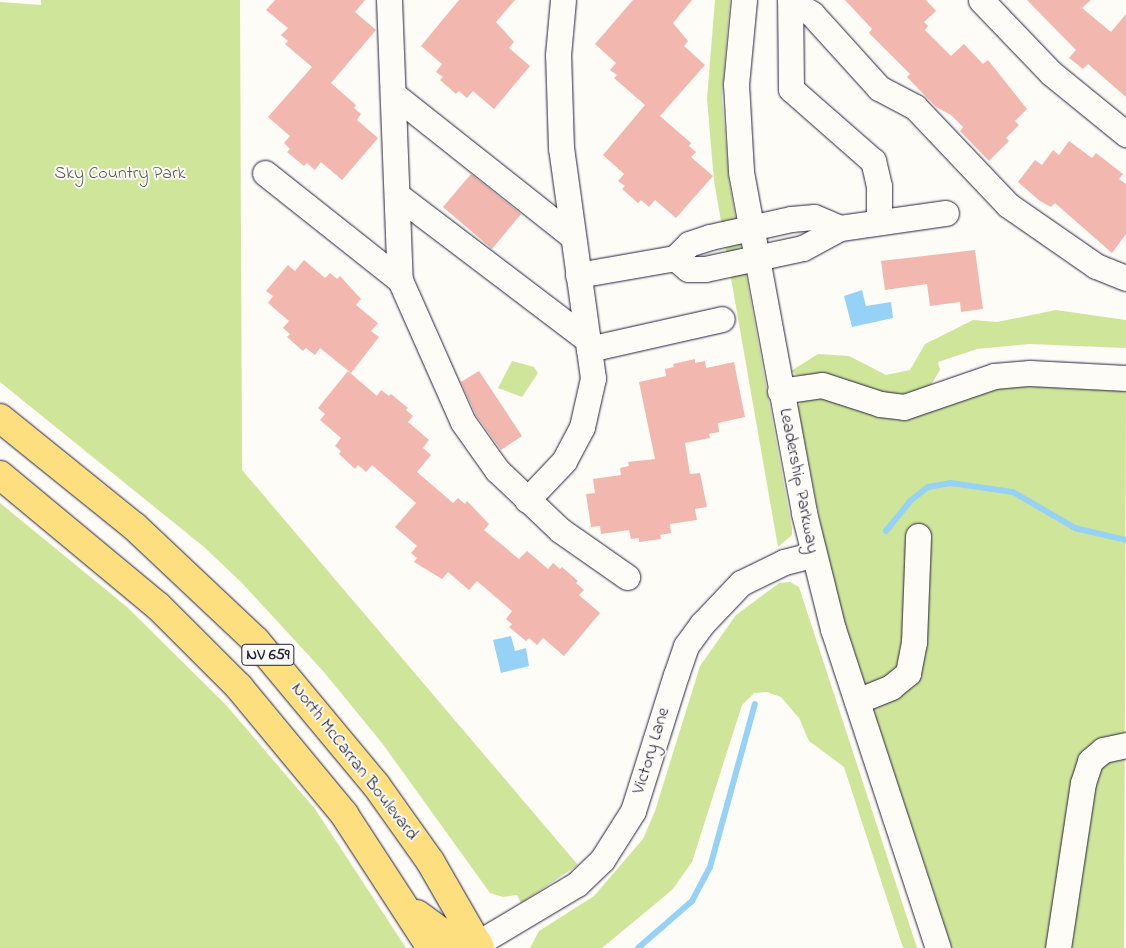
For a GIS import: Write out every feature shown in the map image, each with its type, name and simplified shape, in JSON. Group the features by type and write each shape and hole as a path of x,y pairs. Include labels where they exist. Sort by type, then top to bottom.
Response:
{"main road":[{"name":"North McCarran Boulevard","path":"0,418 134,526 256,642 376,785 430,861 479,946"},
{"name":"NV 659","path":"0,474 158,606 239,687 344,814 406,905 431,948"},
{"path":"406,905 458,944 479,946"}],"street":[{"path":"389,0 400,280 463,422 496,470 560,530 627,577"},
{"path":"527,500 564,461 582,427 593,378 561,148 558,54 564,0"},
{"name":"Leadership Parkway","path":"744,0 739,36 737,127 751,229 780,391 813,555 856,701 938,948"},
{"path":"790,0 791,89 873,161 879,186 879,222"},
{"path":"790,0 812,14 879,88 915,107 1008,205 1096,266 1126,278"},
{"path":"982,0 1051,73 1126,134"},
{"path":"393,94 572,236"},
{"path":"264,173 400,280"},
{"path":"397,195 588,344 722,319"},
{"path":"675,258 688,269 705,270 757,260 803,248 840,228 946,213"},
{"path":"578,275 675,258 688,244 814,217 840,228"},
{"path":"780,391 822,385 880,404 904,407 994,376 1030,373 1126,378"},
{"path":"856,701 891,687 908,673 914,642 918,536"},
{"name":"Victory Lane","path":"479,946 577,884 602,860 633,811 686,646 702,624 741,583 784,562 813,555"},
{"path":"1058,948 1083,783 1090,761 1103,750 1126,745"}],"green space":[{"name":"Sky Country Park","path":"41,0 240,0 242,470 578,865 521,903 517,895 503,897 490,893 382,743 323,671 242,583 204,547 0,382 0,2 41,5"},
{"path":"715,0 730,0 722,96 729,182 792,528 792,535 778,547 714,181 707,99"},
{"path":"1056,310 1126,320 1126,348 1029,344 977,349 938,362 940,370 931,385 910,396 873,391 842,378 797,375 791,371 818,354 849,356 886,375 910,370 925,344 973,320 997,322"},
{"path":"512,361 534,367 538,373 522,397 498,388"},
{"path":"1011,386 1126,389 1124,948 952,948 839,605 825,548 798,407 802,400 810,395 899,420 987,390"},
{"path":"0,503 127,607 226,705 315,809 406,948 0,948"},
{"path":"790,582 799,587 917,948 903,948 844,767 809,741 799,718 781,697 767,692 754,693 742,705 692,862 672,890 602,948 530,948 539,931 594,896 643,839 655,811 700,666 736,615 779,583"}],"water":[{"path":"862,290 866,306 891,302 893,318 852,327 844,296"},
{"path":"511,636 515,651 526,648 529,666 501,673 493,640"}],"building":[{"path":"275,0 365,0 355,12 376,30 331,83 356,105 354,108 361,114 357,120 378,138 342,180 321,162 315,170 307,163 304,166 287,152 290,149 284,143 290,136 268,117 312,67 285,44 288,41 281,35 288,28 266,10"},
{"path":"459,0 515,0 496,22 514,42 509,48 530,66 494,109 473,91 467,98 459,91 456,94 440,80 443,77 436,72 442,64 421,46"},
{"path":"633,0 692,0 673,23 688,41 684,46 705,65 660,116 691,143 689,146 696,152 691,157 713,176 676,218 655,200 649,207 641,200 638,203 622,189 625,186 618,181 624,174 603,155 645,105 614,78 617,75 610,70 616,63 595,44"},
{"path":"845,0 926,0 936,11 924,22 928,26 925,30 951,56 964,44 983,64 988,60 1027,109 1015,121 1019,125 1006,138 1009,141 989,161 960,131 963,127 951,115 936,107 907,77 910,74 869,33 872,29"},
{"path":"1027,0 1091,0 1082,8 1111,32 1126,14 1126,97 1088,64 1083,69 1069,58 1076,50"},
{"path":"1069,141 1092,158 1096,153 1123,174 1119,179 1126,184 1126,234 1112,253 1055,203 1051,207 1040,201 1018,182 1035,160 1042,165 1053,150 1059,155"},
{"path":"471,174 521,214 492,249 443,207"},
{"path":"975,250 983,309 961,312 960,302 930,306 927,284 885,290 881,261"},
{"path":"304,260 325,278 330,273 337,279 340,276 361,299 356,305 378,323 371,331 379,337 351,373 320,348 315,355 306,348 303,351 287,337 290,334 283,328 289,321 268,303 273,296 266,291 288,265 295,271"},
{"path":"695,359 695,363 705,361 706,368 734,362 745,417 718,423 719,432 709,434 710,438 685,443 690,474 700,473 707,507 695,509 697,520 670,524 671,533 660,535 661,539 639,542 639,538 631,539 629,530 601,534 600,526 591,527 586,494 595,493 593,479 621,475 620,468 629,466 628,462 655,459 639,382 666,376 665,369 674,367 673,364"},
{"path":"348,371 377,396 381,390 389,396 391,394 408,408 406,410 413,416 408,422 429,440 423,448 431,455 417,472 453,503 458,498 465,504 467,501 489,524 484,530 519,559 527,551 548,569 553,563 560,569 562,567 578,581 576,583 584,590 579,595 600,613 564,656 543,638 537,645 529,638 526,641 509,627 512,624 506,619 512,611 477,581 469,590 448,572 442,579 414,562 417,558 411,553 417,546 395,527 416,503 372,465 366,472 358,465 355,469 339,454 341,451 335,446 341,438 320,420 325,414 318,408"},
{"path":"479,371 522,436 501,450 476,415 461,382"}],"waterway":[{"path":"886,531 910,501 928,487 951,483 1013,492 1075,528 1126,540"},
{"path":"638,948 692,901 710,867 755,704"}]}
